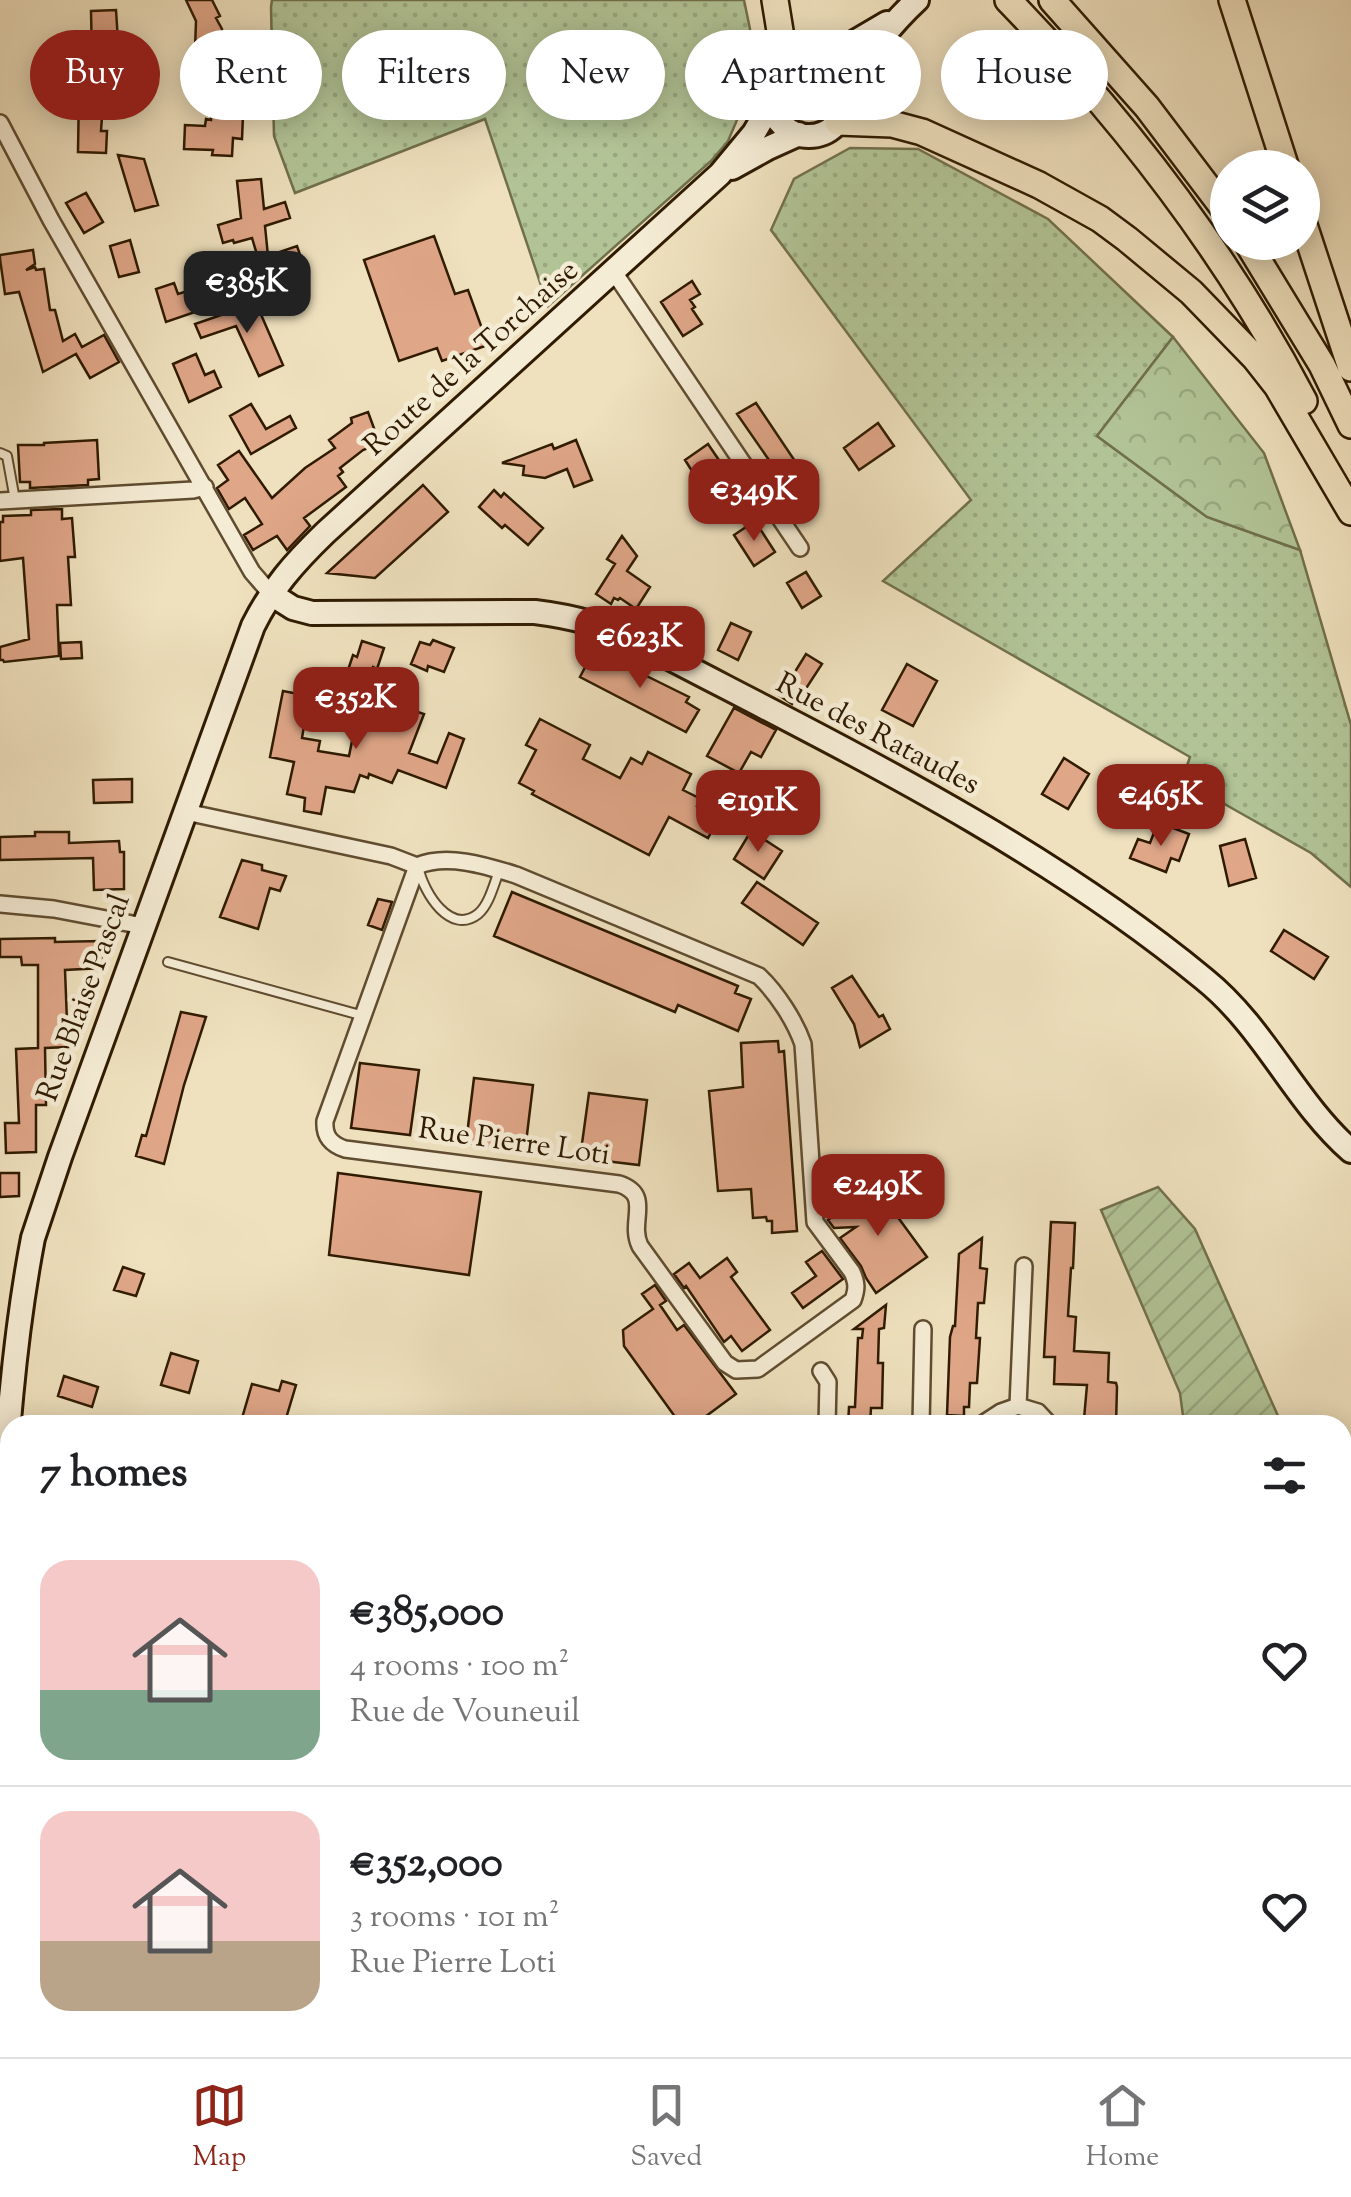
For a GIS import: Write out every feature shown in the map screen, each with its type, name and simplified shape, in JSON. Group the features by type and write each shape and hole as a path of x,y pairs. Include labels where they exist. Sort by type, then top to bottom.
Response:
{"main road":[{"path":"775,0 780,30"},
{"path":"1008,0 1122,128 1220,258 1287,368 1351,496"},
{"path":"1052,0 1147,107 1210,190"},
{"path":"1232,0 1280,150"},
{"path":"838,122 892,124 922,132 1052,192 1128,239 1190,292 1278,386 1351,512"},
{"path":"1259,260 1322,365 1351,425"},
{"path":"1315,260 1351,368"}],"street":[{"path":"873,30 910,7"},
{"path":"890,30 910,7"},
{"name":"Route de la Torchaise","path":"270,594 298,559 352,507 720,174 762,120"},
{"path":"780,120 789,130 810,136 838,122"},
{"path":"0,123 50,220 252,572 270,594"},
{"name":"Route de la Torchaise","path":"720,174 799,134"},
{"path":"610,275 618,278 800,548"},
{"path":"8,500 205,488"},
{"name":"Rue Blaise Pascal","path":"6,1403 33,1238 253,626 270,594"},
{"name":"Rue des Rataudes","path":"270,594 293,608 312,613 535,612 568,616 640,642 966,816 1020,847 1142,930 1237,1009 1307,1102 1351,1150"},
{"name":"Rue Pierre Loti","path":"186,812 392,856 417,866 432,860 500,870 746,970 767,984 802,1044 815,1222 852,1272 856,1281 853,1300 758,1368 736,1370 725,1363 640,1246 635,1236 638,1196 633,1190 619,1184 335,1146 324,1130 324,1121 417,866"},
{"path":"0,904 54,909 143,926"},
{"path":"1018,1406 1024,1266"},
{"path":"921,1415 923,1329"},
{"path":"821,1372 828,1382 827,1415"},
{"path":"997,1415 1018,1406 1041,1415"}],"lane":[{"path":"0,453 7,456 8,500"},
{"path":"417,866 423,888 444,913 465,920 484,908 500,870"},
{"path":"168,962 364,1016"}],"green space":[{"path":"272,0 744,0 750,30 685,30 685,120 737,120 728,141 711,161 548,306 485,120 506,120 506,30 342,30 342,120 482,120 295,193 274,136 274,120 322,120 322,30 272,30"},
{"path":"850,148 918,149 1048,219 1173,337 1097,436 1207,517 1300,550 1351,725 1351,887 1311,853 1182,780 1190,757 883,581 971,500 771,230 794,179"},
{"path":"1173,337 1264,453 1300,550 1207,517 1097,436"},
{"path":"1158,1187 1195,1229 1278,1415 1183,1415 1180,1393 1101,1210"}],"building":[{"path":"186,0 212,0 222,30 196,30 196,21"},
{"path":"116,10 117,30 91,30 91,11"},
{"path":"78,120 102,120 101,131 107,131 106,153 78,152"},
{"path":"206,120 243,120 242,139 233,138 232,156 212,155 213,150 184,149 185,125 205,126"},
{"path":"118,155 144,159 158,205 135,211"},
{"path":"261,179 264,209 285,202 290,218 265,226 268,256 297,246 306,272 254,293 247,272 261,268 252,238 223,243 218,225 241,218 237,181"},
{"path":"86,193 103,222 84,233 66,203"},
{"path":"434,236 455,294 468,290 488,345 442,361 437,348 399,361 364,260"},
{"path":"130,240 139,272 119,277 110,246"},
{"path":"33,250 35,264 26,270 44,269 50,310 55,310 63,341 75,334 82,347 104,335 119,362 90,378 76,354 43,372 19,292 5,294 0,259 0,255"},
{"path":"692,281 700,294 690,300 695,307 692,309 702,324 683,336 661,302"},
{"path":"174,283 178,294 191,290 198,311 166,322 156,289"},
{"path":"256,303 283,365 259,376 236,326 201,338 195,324"},
{"path":"196,354 205,375 214,371 221,387 189,402 173,364"},
{"path":"756,403 813,488 796,499 737,414"},
{"path":"251,404 266,429 290,416 296,428 251,454 230,416"},
{"path":"368,412 378,439 340,468 343,472 338,476 346,487 304,518 310,526 287,550 277,536 253,550 244,535 262,524 245,498 229,509 217,488 228,480 218,465 239,451 272,498 335,448 329,440 352,423 351,418"},
{"path":"878,423 894,446 859,470 844,448"},
{"path":"97,440 99,479 88,480 88,485 30,488 30,482 20,482 18,445"},
{"path":"576,440 592,480 574,487 567,469 545,478 523,475 524,466 502,463 552,444 554,449"},
{"path":"708,444 740,491 715,507 685,460"},
{"path":"423,485 448,512 375,578 327,573"},
{"path":"494,490 501,497 504,493 543,528 528,545 479,507"},
{"path":"62,509 62,519 72,518 75,557 68,557 71,605 57,605 59,656 4,662 0,660 0,647 29,639 23,558 0,561 0,522 3,516 31,515 31,510"},
{"path":"755,521 775,552 754,566 734,535"},
{"path":"622,536 637,556 627,571 650,587 636,609 620,598 614,598 611,604 596,594 615,564 607,559"},
{"path":"806,572 821,596 802,608 787,583"},
{"path":"731,623 751,632 738,660 718,650"},
{"path":"433,640 454,648 444,672 428,666 427,671 411,664 420,642 430,645"},
{"path":"362,641 384,648 367,684 346,676"},
{"path":"81,642 82,658 61,659 60,643"},
{"path":"594,650 689,697 686,702 699,710 686,732 580,677"},
{"path":"806,654 822,664 792,704 780,696"},
{"path":"907,664 937,681 913,726 882,710"},
{"path":"283,691 309,696 302,738 320,741 318,751 349,756 353,736 361,738 369,700 407,714 409,709 424,714 409,753 437,763 449,733 464,739 446,788 398,770 392,783 369,774 368,778 360,775 354,792 326,787 321,814 304,811 305,798 287,794 294,762 270,757"},
{"path":"734,708 776,730 761,757 751,752 739,773 707,756"},
{"path":"540,719 590,745 583,759 620,778 631,758 642,764 648,752 691,774 683,790 701,799 697,806 719,818 708,838 669,817 649,855 532,794 534,791 519,783 536,750 526,745"},
{"path":"1064,758 1089,774 1068,809 1042,794"},
{"path":"132,779 132,802 94,803 93,780"},
{"path":"1168,826 1189,834 1179,861 1171,858 1166,872 1130,858 1138,839 1150,843 1155,830 1165,834"},
{"path":"751,831 782,851 764,879 734,859"},
{"path":"35,832 69,832 69,843 119,841 120,852 124,852 124,889 94,890 93,858 0,860 0,837 35,836"},
{"path":"1245,839 1256,878 1229,886 1220,846"},
{"path":"242,860 286,876 280,891 270,888 258,929 220,917"},
{"path":"757,882 818,923 803,945 742,903"},
{"path":"512,892 738,986 735,993 751,999 738,1031 678,1005 675,1012 494,936"},
{"path":"378,899 392,902 382,930 368,925"},
{"path":"1284,930 1328,957 1314,979 1271,951"},
{"path":"55,938 55,942 100,941 102,968 65,970 68,1047 45,1048 46,1105 36,1105 36,1152 6,1153 5,1123 19,1123 16,1049 38,1048 38,965 22,965 21,957 0,957 0,939"},
{"path":"852,976 890,1029 860,1047 854,1024 832,988"},
{"path":"181,1012 206,1017 164,1164 136,1156 142,1135 146,1136"},
{"path":"778,1041 779,1052 784,1051 797,1231 772,1233 772,1221 766,1217 753,1218 751,1189 718,1191 709,1091 743,1087 741,1043"},
{"path":"360,1063 419,1070 410,1135 351,1128"},
{"path":"474,1078 533,1085 525,1151 466,1143"},
{"path":"589,1093 647,1100 639,1165 580,1158"},
{"path":"0,1173 19,1173 19,1196 0,1197"},
{"path":"338,1173 481,1192 469,1275 329,1255"},
{"path":"875,1186 927,1257 876,1293 840,1238 856,1227 834,1228 828,1220"},
{"path":"1051,1222 1075,1223 1068,1316 1076,1317 1074,1351 1109,1353 1108,1382 1116,1383 1116,1415 1084,1415 1087,1385 1054,1384 1055,1357 1044,1357"},
{"path":"982,1238 980,1268 987,1269 984,1303 978,1303 977,1383 970,1383 969,1407 964,1407 964,1415 947,1415 950,1337 955,1326 959,1254"},
{"path":"822,1251 843,1279 803,1308 792,1293 816,1276 806,1262"},
{"path":"727,1258 737,1272 731,1277 770,1330 742,1351 731,1336 724,1342 674,1274 689,1263 700,1278"},
{"path":"123,1267 144,1274 136,1296 114,1290"},
{"path":"655,1285 666,1301 660,1305 677,1330 684,1325 736,1394 708,1415 674,1415 624,1346 623,1330 653,1309 642,1294"},
{"path":"886,1305 884,1328 879,1329 882,1408 871,1408 871,1415 849,1415 849,1407 855,1407 858,1338 862,1338 863,1329 854,1329"},
{"path":"171,1353 198,1361 189,1393 161,1385"},
{"path":"64,1376 98,1387 92,1407 58,1396"},
{"path":"282,1381 296,1385 287,1415 243,1415 252,1384 279,1391"}]}
